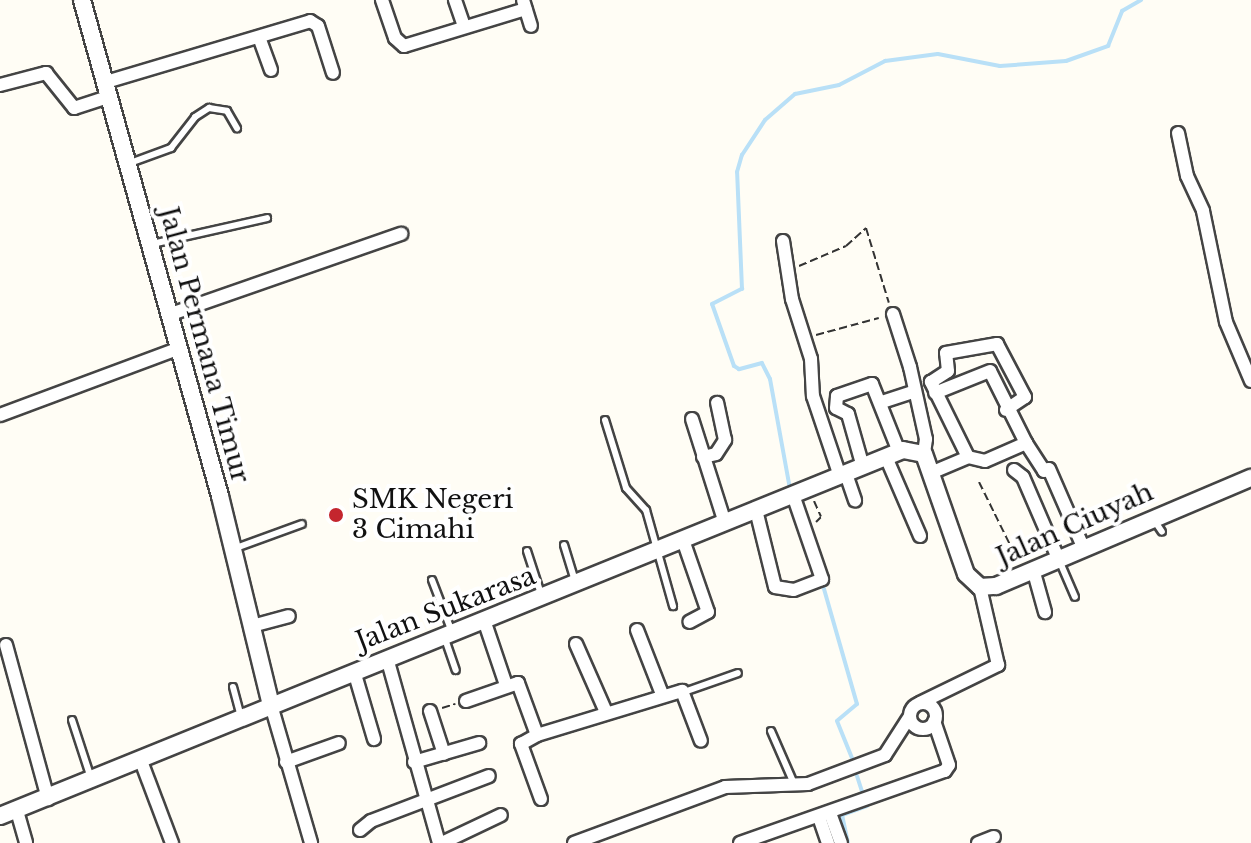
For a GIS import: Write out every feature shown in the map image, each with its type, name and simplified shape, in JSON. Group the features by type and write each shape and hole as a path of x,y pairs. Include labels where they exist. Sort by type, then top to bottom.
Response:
{"street":[{"name":"Jalan Permana Timur","path":"82,0 171,314 271,705"},
{"path":"382,0 395,38 404,46 524,4 531,26"},
{"path":"455,0 464,26"},
{"path":"0,85 46,73 74,108 108,89 315,21 333,73"},
{"path":"259,37 271,70"},
{"path":"1178,133 1187,176 1203,211 1226,322 1251,381"},
{"path":"171,314 401,234"},
{"path":"783,241 786,272 807,338 813,396 855,500"},
{"path":"893,314 926,439 905,453"},
{"path":"968,457 931,380 948,371 946,353 993,342 1025,397 1006,410"},
{"path":"0,415 180,348"},
{"path":"935,393 990,371 1006,410 1044,471 1049,469 1083,547"},
{"path":"863,467 848,414 838,412 835,398 872,384 905,453 920,536"},
{"path":"882,402 913,392"},
{"path":"703,457 716,454 725,440 717,403"},
{"path":"692,419 725,523"},
{"path":"933,472 968,457 985,461 1026,443"},
{"name":"Jalan Sukarasa","path":"8,813 92,782 354,671 863,467 905,453"},
{"name":"Jalan Ciuyah","path":"905,453 933,472 966,574 980,587 1028,571 1153,516 1251,478"},
{"path":"1014,470 1023,477 1058,558"},
{"path":"756,510 775,587 794,590 822,579 793,495"},
{"path":"683,540 708,612 689,622"},
{"path":"1028,571 1045,612"},
{"path":"574,843 595,839 725,787 795,786 892,751 920,703 998,665 980,587"},
{"path":"252,626 289,616"},
{"path":"484,620 506,685"},
{"path":"637,630 662,694"},
{"path":"576,644 606,712"},
{"path":"6,645 48,799"},
{"path":"387,658 425,801 441,843 501,815"},
{"path":"354,671 374,739"},
{"path":"466,701 506,685 519,684 537,735"},
{"path":"541,799 521,744 537,735 662,694 684,692 701,741"},
{"path":"740,843 945,771 949,765 934,721 934,709 920,703"},
{"path":"271,705 311,843"},
{"path":"430,711 444,754"},
{"path":"910,716 920,728 934,721"},
{"path":"286,762 339,743"},
{"path":"414,762 479,743"},
{"path":"141,761 172,843"},
{"path":"360,830 489,776"},
{"path":"8,813 26,843"},
{"path":"824,815 828,843"},
{"path":"824,815 841,843"},
{"path":"978,843 994,837"}],"lane":[{"path":"130,163 171,148 195,117 209,108 227,111 237,128"},
{"path":"152,244 267,218"},
{"path":"605,420 626,488 646,510 673,606"},
{"path":"1153,516 1162,532"},
{"path":"233,549 302,524"},
{"path":"564,545 576,584"},
{"path":"527,551 542,598"},
{"path":"1058,558 1075,597"},
{"path":"432,580 456,670"},
{"path":"684,692 738,673"},
{"path":"233,687 241,717"},
{"path":"72,720 92,782"},
{"path":"771,731 795,786"}],"path":[{"path":"786,272 846,246 866,228 893,314 807,338"},
{"path":"979,482 1028,571"},
{"path":"803,526 821,517 809,489"}],"waterway":[{"path":"790,489 770,379 762,363 739,369 734,366 712,304 742,289 737,172 742,155 765,120 795,94 839,85 885,61 938,54 1000,66 1066,61 1108,46 1122,11 1141,0"},
{"path":"822,582 857,704 837,721 852,758"},
{"path":"857,776 863,795"},
{"path":"848,843 842,815 867,806"}],"place":[{"name":"SMK Negeri 3 Cimahi","path":"336,515"}]}
